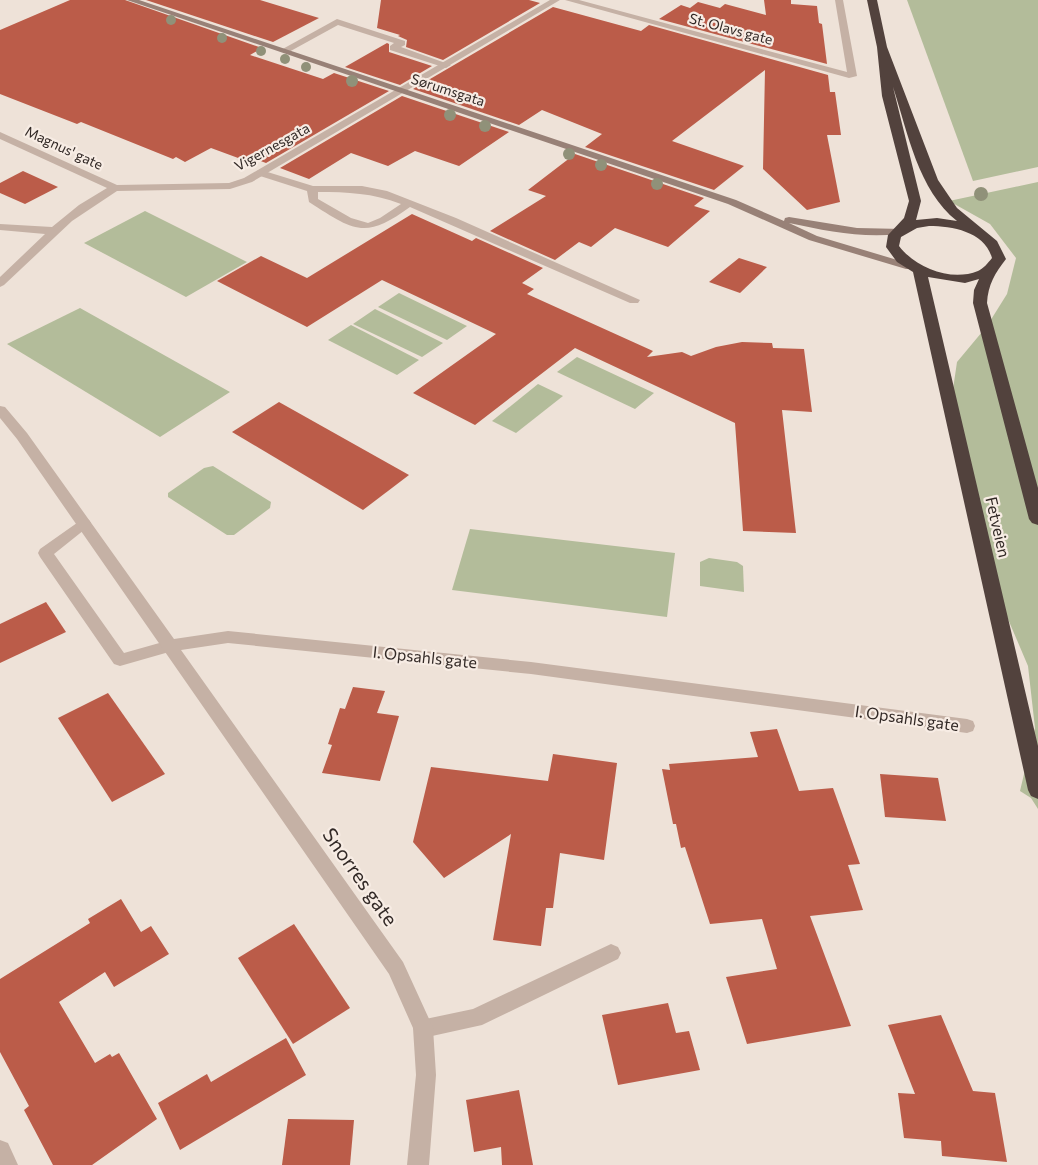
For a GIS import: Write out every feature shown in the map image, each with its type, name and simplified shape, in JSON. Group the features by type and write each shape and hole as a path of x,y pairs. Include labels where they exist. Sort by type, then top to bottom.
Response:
{"highway":[{"path":"872,0 882,47 888,96 915,201 910,219 892,242 896,255 915,269 958,278 970,278 990,271"},
{"path":"882,47 902,97 922,161 946,204 958,217 988,239 998,252 999,259 981,290 980,303 1038,519"},
{"path":"899,231 917,224 935,222 955,224 979,233"},
{"name":"Fetveien","path":"915,269 1038,790"}],"main road":[{"name":"Sørumsgata","path":"131,0 754,211 813,238 915,269"},
{"name":"Sørumsgata","path":"754,211 847,231 867,233 899,231"}],"street":[{"name":"Vigernesgata","path":"0,283 72,215 115,189 230,186 261,173 387,97 556,0"},
{"name":"St. Olavs gate","path":"569,0 852,76 839,0"},
{"path":"284,51 337,22 402,43 393,48 446,65"},
{"name":"Magnus' gate","path":"0,135 115,189"},
{"path":"261,173 312,189 373,190 409,203 634,300"},
{"path":"312,189 313,200 358,224 368,226 376,224 409,203"},
{"path":"0,227 54,231"},
{"path":"0,410 22,436 170,645"},
{"name":"I. Opsahls gate","path":"84,523 45,553 120,660 170,645 228,638 519,666 967,726"},
{"name":"Snorres gate","path":"170,645 396,968 423,1028 426,1075 418,1165"},
{"path":"423,1028 475,1018 612,953"},
{"path":"0,1151 7,1165"}],"green space":[{"path":"907,0 1038,0 1038,167 973,181"},
{"path":"1038,182 1038,809 1031,798 1020,791 1035,728 1028,666 1002,605 952,396 957,362 987,326 1007,294 1016,258 990,224 949,201"},
{"path":"145,211 247,262 186,297 84,243"},
{"path":"399,293 467,326 447,340 378,307"},
{"path":"80,308 230,392 160,437 7,344"},
{"path":"375,309 443,343 422,357 353,324"},
{"path":"351,325 419,360 397,375 328,340"},
{"path":"577,357 654,393 635,409 557,372"},
{"path":"538,384 563,396 516,433 492,421"},
{"path":"213,466 271,502 270,508 234,535 227,535 168,497 168,493 204,468"},
{"path":"470,529 675,553 667,617 452,590"},
{"path":"709,558 737,562 743,566 744,592 700,586 700,562"}],"building":[{"path":"70,0 125,0 262,48 250,55 323,79 334,73 389,91 266,163 255,159 249,162 211,148 185,162 176,157 173,159 81,122 77,124 0,94 0,30"},
{"path":"146,0 260,0 319,18 273,42"},
{"path":"381,0 529,0 540,3 443,60 406,47 407,40 398,36 400,35 377,28"},
{"path":"764,0 791,0 791,4 817,6 819,23 822,24 827,64 659,19 681,5 690,8 698,2 720,8 725,4 766,15"},
{"path":"553,7 641,31 649,25 828,75 830,92 835,92 841,135 827,135 840,202 807,210 763,169 765,70 672,141 744,166 714,190 585,147 602,134 542,110 519,125 413,89"},
{"path":"387,43 389,52 432,66 400,85 345,67"},
{"path":"402,96 509,132 459,166 415,151 388,166 351,153 309,179 280,168"},
{"path":"575,154 704,198 694,206 710,211 668,247 615,228 591,247 579,242 555,260 490,231 546,196 528,190"},
{"path":"23,171 58,187 25,204 0,193 0,183"},
{"path":"412,214 472,241 476,238 543,268 522,283 534,289 527,294 653,351 647,357 682,352 691,356 716,347 742,342 772,343 773,348 804,349 812,412 782,410 796,533 743,531 735,423 575,348 475,425 413,393 496,334 382,280 307,327 217,281 261,256 307,278"},
{"path":"739,258 767,267 740,293 709,282"},
{"path":"279,402 409,475 363,510 232,432"},
{"path":"46,602 66,632 0,663 0,624"},
{"path":"353,687 385,691 377,713 399,716 380,781 322,773 332,745 328,744 340,708 345,709"},
{"path":"108,693 165,774 112,802 58,718"},
{"path":"777,729 799,791 833,788 860,864 848,865 863,910 810,916 851,1026 747,1044 726,977 777,969 762,919 710,924 685,847 681,848 676,824 673,824 662,769 670,770 669,764 758,757 750,732"},
{"path":"553,754 617,763 604,860 560,853 553,908 546,908 541,946 493,940 511,834 444,878 413,842 431,767 548,781"},
{"path":"880,774 938,778 946,821 885,817"},
{"path":"121,899 141,932 151,926 169,954 114,987 105,972 59,1002 95,1063 110,1054 112,1057 119,1053 157,1119 92,1165 53,1165 24,1110 29,1106 0,1052 0,979 90,923 88,919"},
{"path":"294,924 350,1008 293,1044 238,958"},
{"path":"668,1003 676,1033 689,1031 700,1070 618,1085 602,1015"},
{"path":"941,1015 973,1091 995,1093 1007,1162 942,1156 941,1141 904,1138 898,1093 915,1094 888,1025"},
{"path":"286,1038 306,1075 180,1150 158,1103 207,1074 211,1082"},
{"path":"519,1090 533,1165 502,1165 501,1147 474,1152 466,1100"},
{"path":"288,1119 354,1120 350,1165 282,1165"}]}
